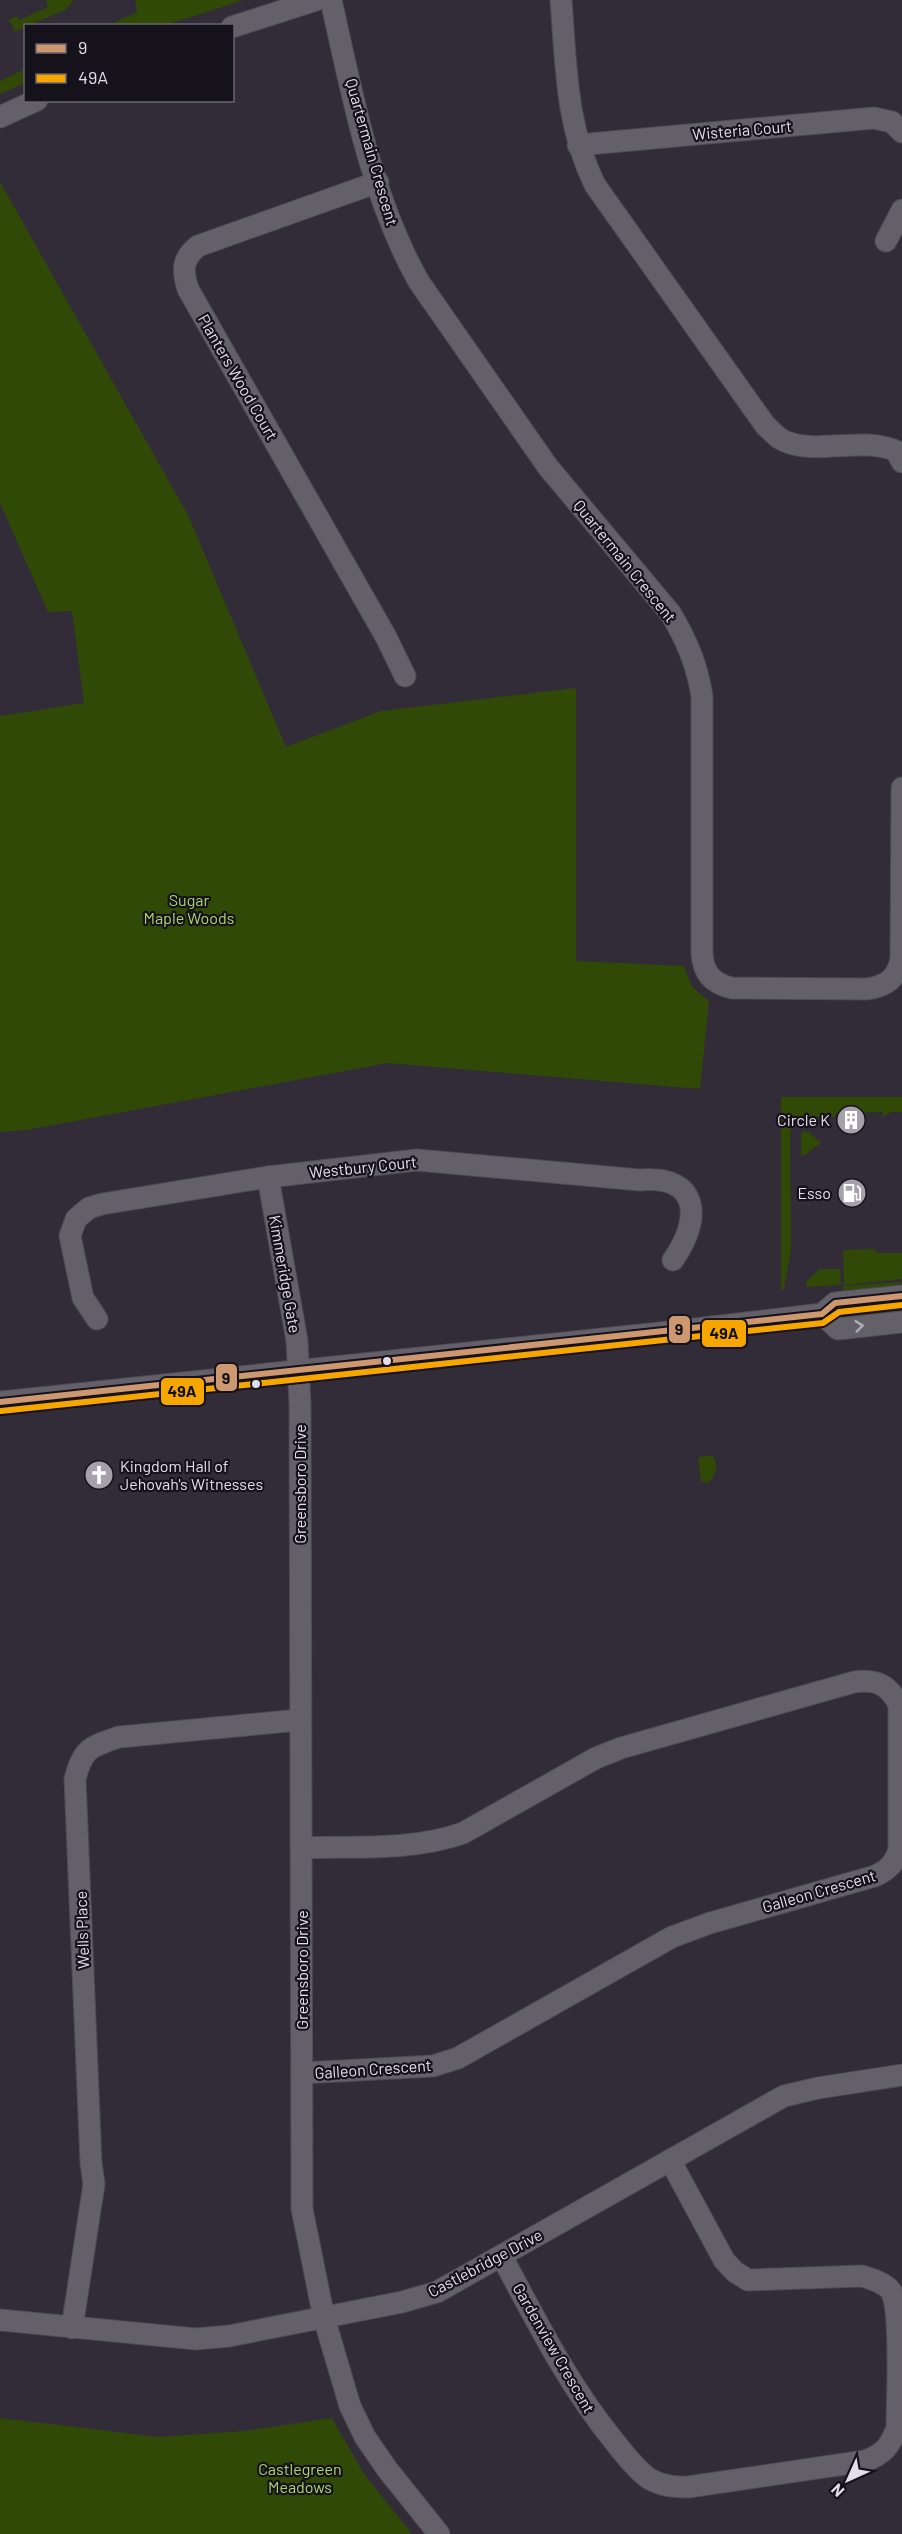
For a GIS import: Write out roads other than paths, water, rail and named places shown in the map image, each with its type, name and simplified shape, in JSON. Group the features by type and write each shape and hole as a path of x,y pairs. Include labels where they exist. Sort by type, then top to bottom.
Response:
{"street":[{"path":"234,26 316,0"},
{"name":"Quartermain Crescent","path":"331,0 366,145 397,237 419,282 526,438 671,614 687,642 698,670 702,696 702,953 706,973 712,979 732,988 867,989 888,984 894,978 901,958 902,788"},
{"path":"561,0 570,112 578,145 595,185 765,425 778,437 793,444 873,445 896,451 902,462"},
{"path":"0,117 33,102"},
{"name":"Wisteria Court","path":"578,145 874,118 892,122 902,132"},
{"name":"Planters Wood Court","path":"378,182 217,238 198,246 183,263 188,289 380,627 405,676"},
{"path":"886,241 902,210"},
{"name":"Westbury Court","path":"97,1319 83,1298 70,1236 76,1219 89,1208 268,1177 417,1160 640,1180 661,1178 678,1185 690,1200 691,1223 687,1238 674,1260"},
{"name":"Kimmeridge Gate","path":"268,1177 297,1341 299,1371"},
{"path":"0,1402 822,1314 835,1303 902,1296"},
{"path":"822,1314 838,1329 902,1322"},
{"name":"Greensboro Drive","path":"299,1371 302,2209 324,2318 350,2406 365,2437 393,2477 439,2534"},
{"name":"Galleon Crescent","path":"302,1848 426,1843 446,1839 463,1833 596,1758 621,1748 854,1682 877,1681 886,1687 899,1705 899,1850 894,1863 886,1871 710,1923 672,1937 458,2058 433,2066 302,2073"},
{"name":"Wells Place","path":"72,2328 94,2184 75,1779 80,1759 94,1746 118,1737 300,1720"},
{"name":"Castlebridge Drive","path":"0,2320 196,2339 229,2336 402,2302 437,2292 502,2257 784,2096 818,2088 902,2075"},
{"name":"Gardenview Crescent","path":"502,2257 568,2377 594,2417 631,2462 649,2478 669,2487 688,2487 865,2461 879,2456 890,2445 897,2428 898,2310 891,2291 878,2281 862,2276 748,2280 735,2272 724,2260 670,2160"}],"place":[{"name":"Circle K","path":"851,1120"},
{"name":"Esso","path":"852,1193"},
{"name":"Kingdom Hall of Jehovah's Witnesses","path":"99,1475"}],"park label":[{"name":"Sugar Maple Woods","path":"189,909"},
{"name":"Castlegreen Meadows","path":"300,2478"}]}
